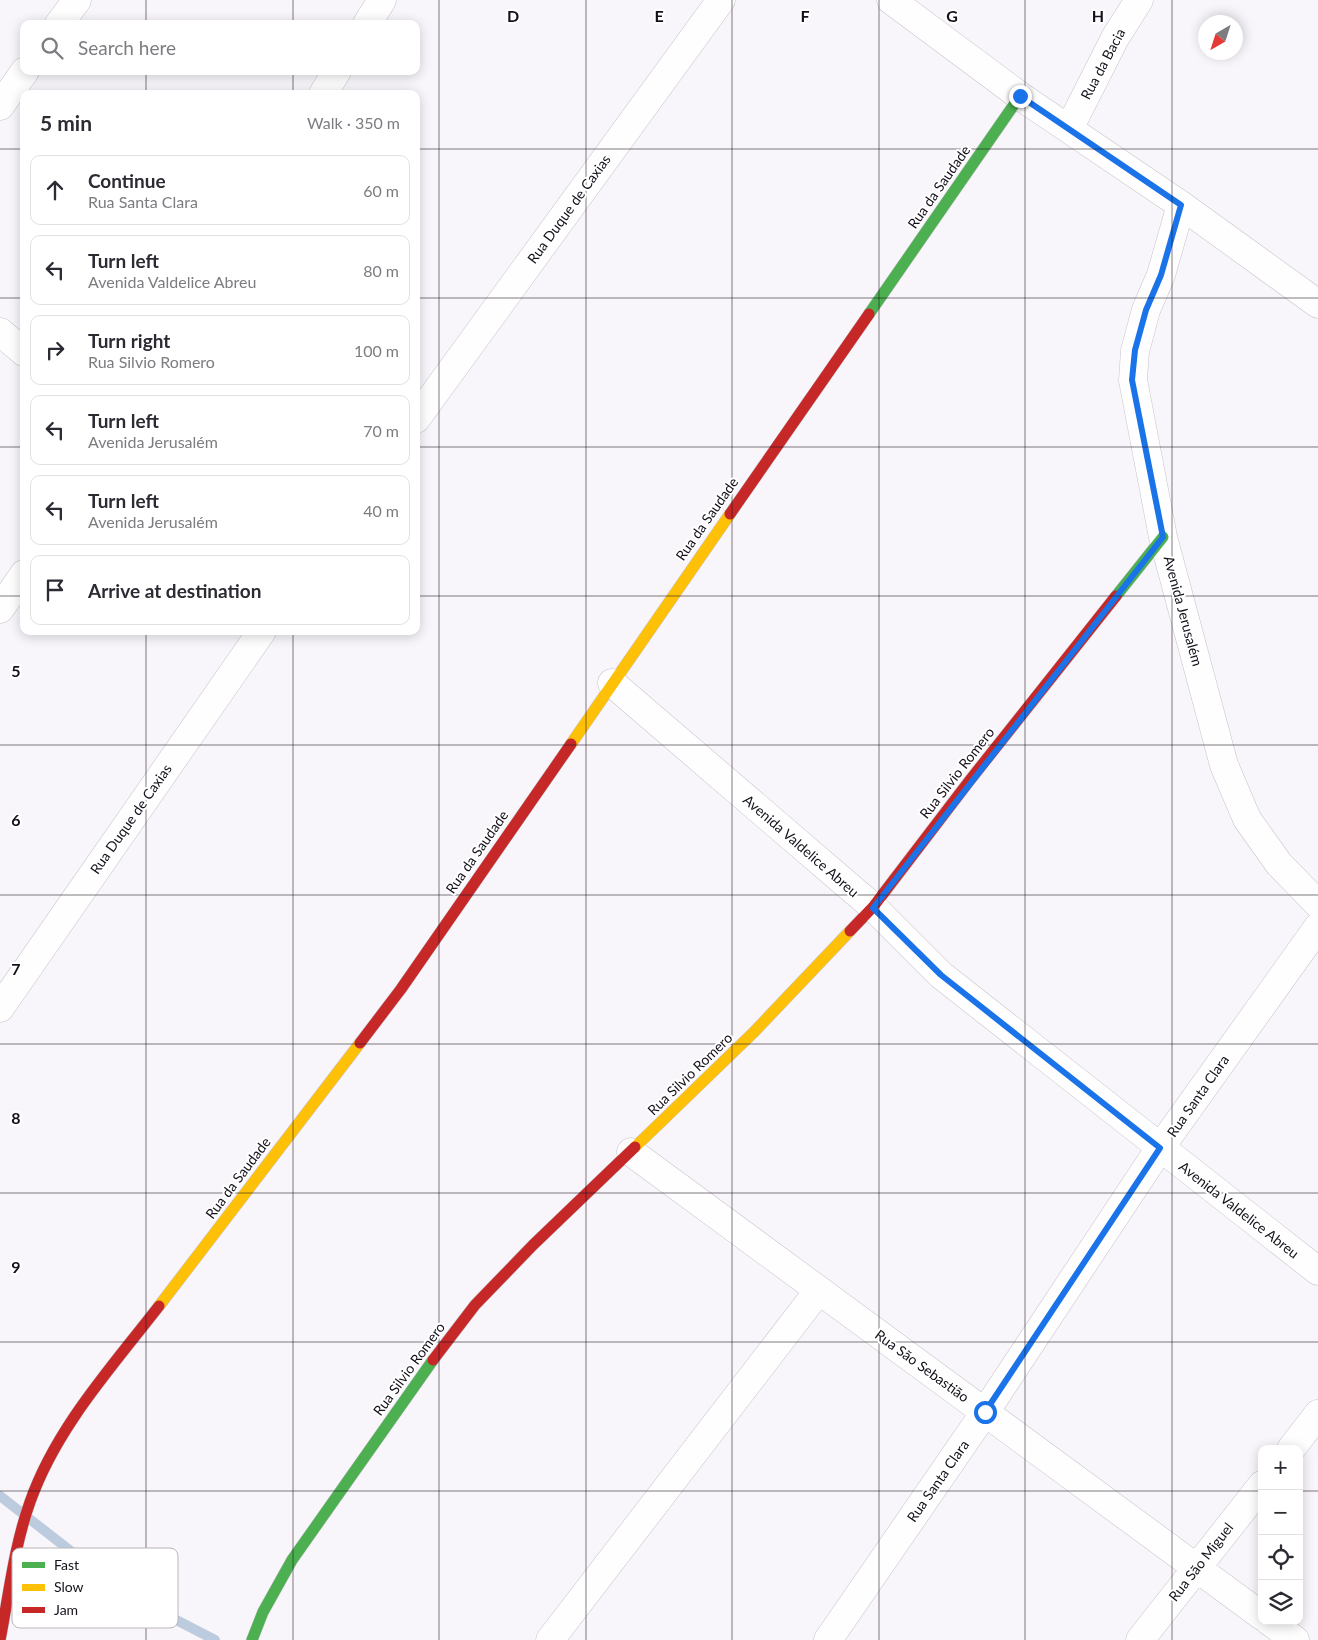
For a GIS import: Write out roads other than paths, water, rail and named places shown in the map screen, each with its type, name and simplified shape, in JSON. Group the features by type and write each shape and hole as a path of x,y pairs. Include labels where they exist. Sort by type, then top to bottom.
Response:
{"street":[{"path":"63,20 77,0"},
{"path":"370,20 382,0"},
{"name":"Rua Duque de Caxias","path":"420,414 721,0"},
{"path":"891,0 1020,96 1181,205 1318,304"},
{"name":"Rua da Bacia","path":"1069,129 1115,38 1139,0"},
{"path":"0,106 22,75"},
{"path":"325,90 334,75"},
{"name":"Rua da Saudade","path":"17,1548 30,1502 44,1468 68,1426 401,989 1020,96"},
{"name":"Avenida Jerusalém","path":"1181,205 1161,275 1146,310 1135,350 1132,380 1163,537 1224,765 1247,819 1279,864 1318,904"},
{"path":"0,332 20,349"},
{"name":"Rua Silvio Romero","path":"252,1640 263,1612 292,1560 423,1374 475,1305 533,1245 754,1032 873,908 1163,537"},
{"path":"0,609 20,580"},
{"name":"Rua Duque de Caxias","path":"0,1008 259,635"},
{"name":"Avenida Valdelice Abreu","path":"612,683 873,908 941,975 1318,1271"},
{"name":"Rua Santa Clara","path":"828,1640 985,1412 1160,1148 1318,926"},
{"name":"Rua São Sebastião","path":"631,1152 1258,1613"},
{"path":"550,1640 820,1290"},
{"path":"1294,1445 1318,1414"},
{"name":"Rua São Miguel","path":"1140,1640 1258,1490"},
{"name":"Rua da Saudade","path":"0,1640 12,1577"},
{"path":"1275,1625 1295,1640"}],"waterway":[{"path":"0,1496 67,1548"},
{"path":"178,1621 215,1640"}]}
